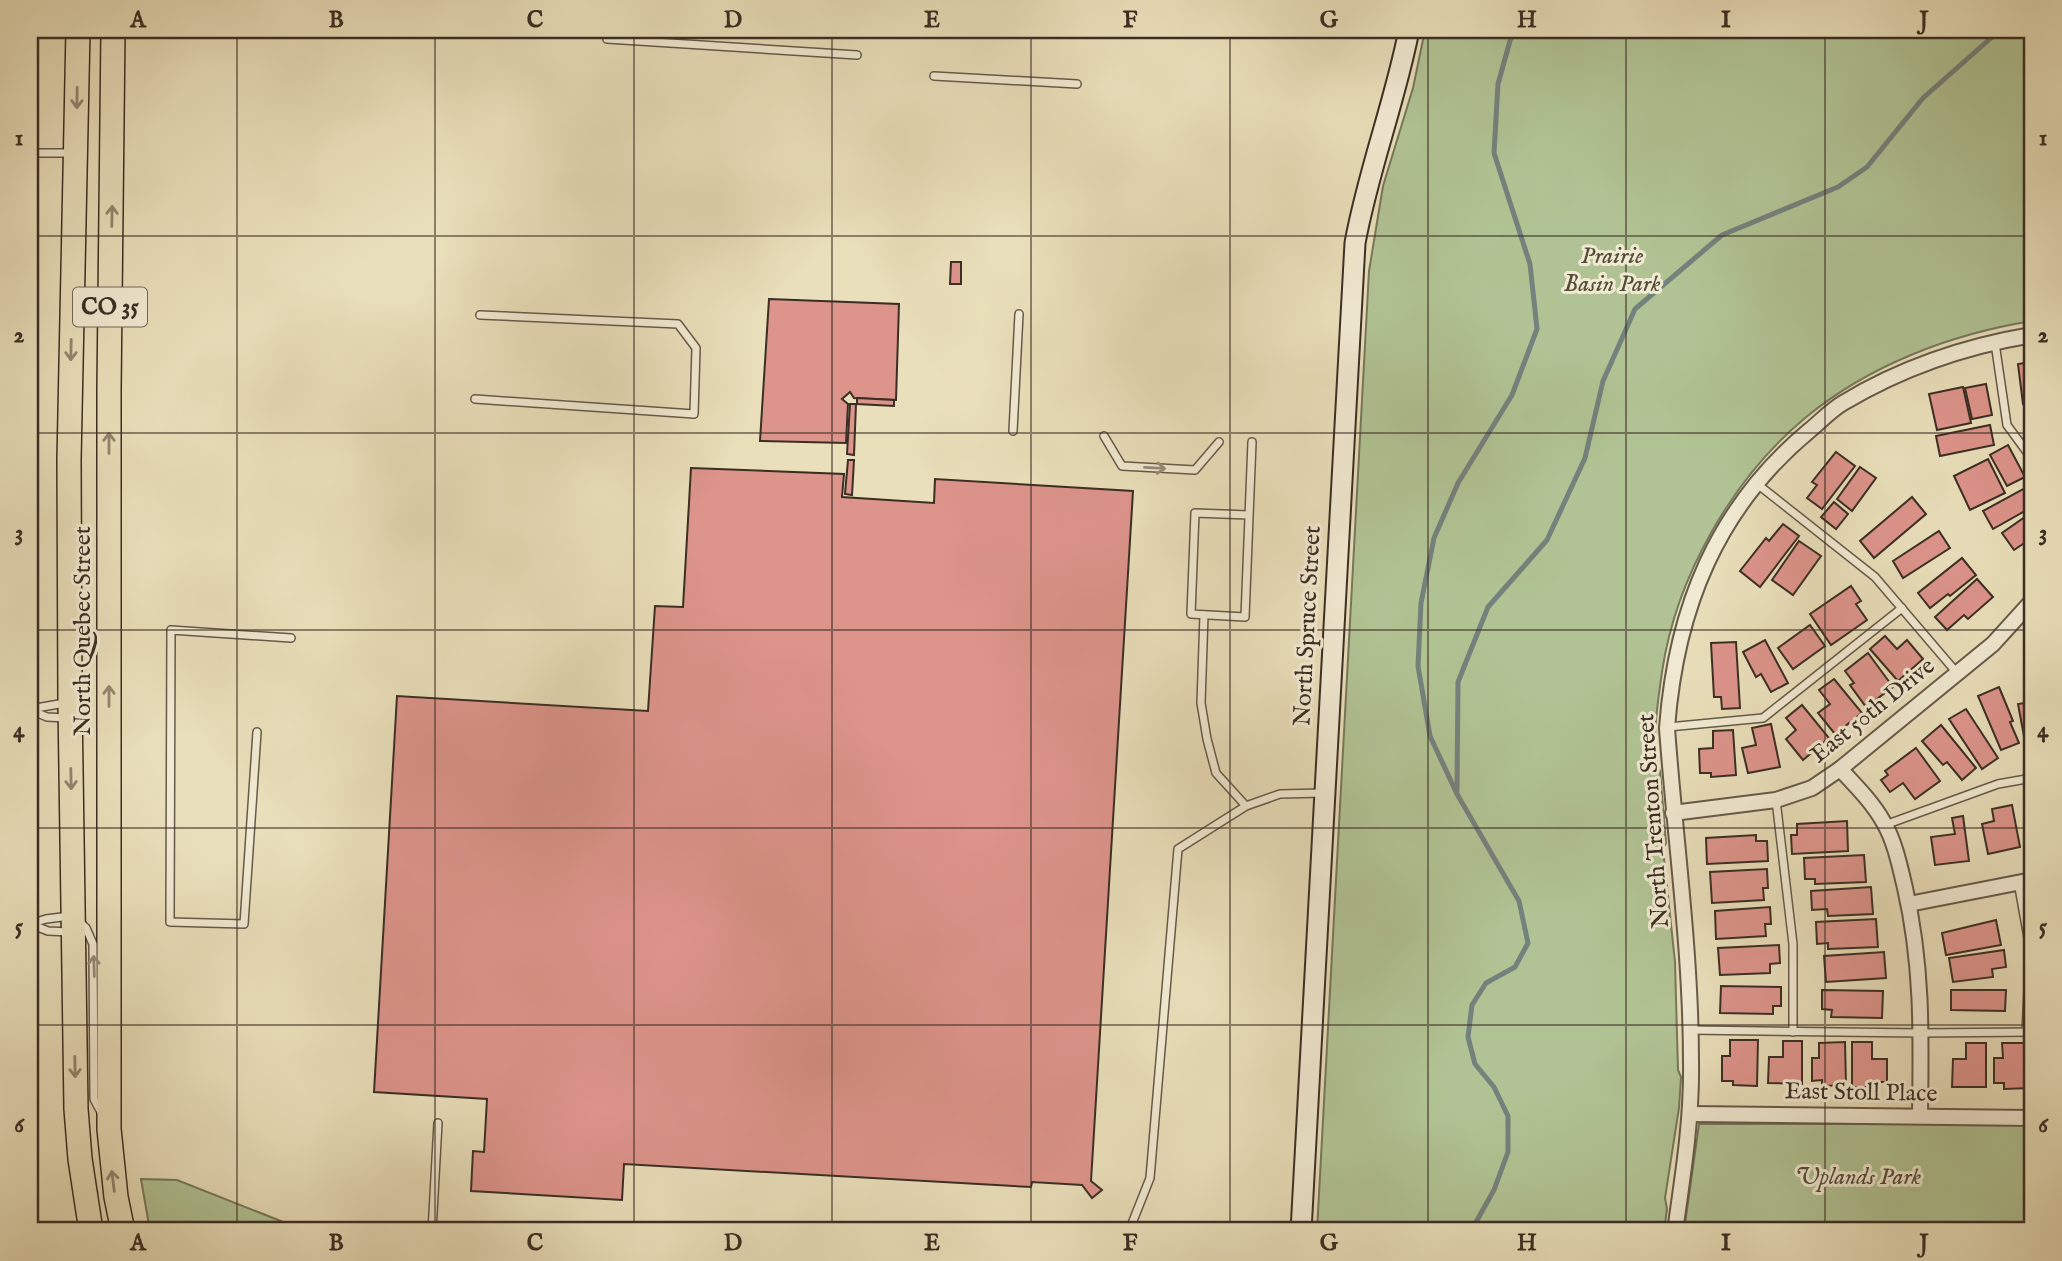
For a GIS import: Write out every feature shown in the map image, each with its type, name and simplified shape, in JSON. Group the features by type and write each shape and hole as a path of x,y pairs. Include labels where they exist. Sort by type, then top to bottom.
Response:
{"main road":[{"name":"North Quebec Street","path":"78,30 69,460 72,924 78,1138 91,1231"},
{"name":"North Quebec Street","path":"113,30 109,390 109,1129 116,1198 123,1231"}],"street":[{"name":"North Spruce Street","path":"1301,1231 1355,243 1363,200 1391,105 1409,30"},
{"name":"North Trenton Street","path":"1675,1231 1690,1114 1690,1030 1667,727 1678,640 1700,578 1724,530 1756,483 1795,443 1842,404 1919,364 1994,341 2032,335"},
{"name":"East 50th Drive","path":"1673,813 1776,800 1812,788 1840,769 1993,643 2032,601"},
{"path":"1840,769 1873,806 1885,825 1898,859 1909,904 1918,955 1920,1116"},
{"path":"1909,904 2025,881"},
{"name":"East Stoll Place","path":"1690,1114 2032,1118"}],"lane":[{"path":"607,39 857,55"},
{"path":"934,76 1077,84"},
{"path":"30,153 76,153"},
{"path":"1013,431 1019,314"},
{"path":"475,399 694,414 696,348 678,324 480,315"},
{"path":"1994,341 2007,425 2032,459"},
{"path":"1104,436 1122,466 1195,470 1219,442"},
{"path":"1249,515 1195,513 1191,614 1245,617 1252,442"},
{"path":"1756,483 1875,577 1957,673"},
{"path":"1667,727 1763,718 1902,608"},
{"path":"1204,615 1201,703 1207,739 1216,773 1246,806"},
{"path":"257,732 244,924 170,922 171,630 291,638"},
{"path":"30,709 46,705 70,711"},
{"path":"30,709 47,717 70,711"},
{"path":"1885,825 1998,784 2032,778"},
{"path":"1129,1231 1150,1178 1178,849 1246,806 1280,794 1324,793"},
{"path":"1776,800 1793,944 1793,1032"},
{"path":"1690,1030 2029,1032 2030,949 2025,881"},
{"path":"30,924 46,919 86,928 93,944 94,1099 109,1129"},
{"path":"30,924 48,931 72,924"},
{"path":"432,1231 438,1122"}],"green space":[{"name":"Prairie Basin Park","path":"1425,30 2032,30 2032,321 1971,334 1912,354 1856,382 1805,418 1754,470 1711,532 1694,566 1669,636 1657,708 1655,751 1660,771 1666,843 1663,849 1675,962 1678,1070 1681,1077 1665,1198 1667,1209 1664,1231 1317,1231 1369,271 1383,186 1413,88"},
{"name":"Uplands Park","path":"1699,1124 2032,1124 2032,1231 1684,1231"},
{"path":"141,1179 177,1180 306,1231 150,1231"}],"building":[{"path":"951,262 961,262 961,284 950,284"},
{"path":"769,299 899,304 896,400 854,398 850,392 842,399 848,404 846,443 760,441"},
{"path":"2032,362 2032,402 2023,404 2018,364"},
{"path":"1986,384 1992,415 1972,419 1965,388"},
{"path":"1963,387 1971,423 1937,430 1929,394"},
{"path":"857,398 894,400 894,406 857,404"},
{"path":"850,404 856,404 854,455 847,454"},
{"path":"1990,425 1994,445 1940,456 1936,436"},
{"path":"2008,445 2025,477 2007,486 1990,455"},
{"path":"1836,452 1855,466 1822,509 1807,498 1817,485 1812,482"},
{"path":"1988,459 2005,493 1970,510 1954,476"},
{"path":"848,460 854,460 852,495 845,494"},
{"path":"1860,467 1876,478 1852,511 1837,499"},
{"path":"691,468 844,474 842,497 934,503 935,479 1133,491 1091,1181 1102,1190 1092,1198 1082,1185 1032,1182 1031,1187 624,1164 622,1200 471,1191 473,1151 484,1152 487,1099 374,1092 397,696 648,711 655,606 683,607"},
{"path":"2025,488 2032,507 1993,529 1983,511"},
{"path":"1912,497 1926,514 1874,558 1860,541"},
{"path":"1834,502 1848,514 1836,529 1821,517"},
{"path":"2032,512 2032,538 2014,550 2002,533"},
{"path":"1783,524 1799,536 1760,587 1740,571 1766,538 1769,541"},
{"path":"1939,531 1950,548 1903,578 1893,561"},
{"path":"1799,541 1821,556 1793,595 1772,580"},
{"path":"1962,558 1976,575 1930,608 1918,593"},
{"path":"1977,579 1993,597 1968,619 1964,615 1947,630 1935,617"},
{"path":"1851,586 1861,601 1856,604 1867,620 1831,645 1810,614"},
{"path":"1810,625 1825,646 1793,669 1778,648"},
{"path":"1885,636 1897,649 1907,640 1923,659 1898,681 1870,649"},
{"path":"1765,640 1788,683 1771,692 1761,674 1756,677 1743,652"},
{"path":"1736,642 1740,708 1722,709 1721,697 1714,697 1711,643"},
{"path":"1868,653 1893,687 1866,707 1850,685 1854,683 1845,671"},
{"path":"1834,679 1862,713 1835,734 1818,713 1830,704 1819,690"},
{"path":"1999,687 2019,743 2001,750 1978,696"},
{"path":"2032,702 2032,758 2028,758 2018,704"},
{"path":"1802,705 1829,738 1803,760 1786,739 1796,730 1786,718"},
{"path":"1966,709 1998,758 1982,769 1949,719"},
{"path":"1771,724 1780,767 1748,773 1742,748 1756,745 1752,728"},
{"path":"1941,725 1976,768 1962,780 1947,762 1943,765 1922,741"},
{"path":"1733,730 1736,775 1711,777 1711,773 1700,773 1699,749 1713,748 1713,731"},
{"path":"1916,748 1940,781 1915,799 1903,783 1890,792 1881,780 1888,775 1885,771"},
{"path":"2012,805 2020,847 1988,854 1982,824 1994,821 1992,809"},
{"path":"1963,816 1969,861 1935,865 1931,837 1955,834 1952,818"},
{"path":"1847,821 1848,851 1792,854 1791,835 1797,835 1797,824"},
{"path":"1756,835 1756,841 1767,841 1768,861 1707,864 1706,838"},
{"path":"1864,855 1866,882 1815,884 1815,879 1805,879 1804,858"},
{"path":"1767,869 1768,888 1763,888 1764,900 1712,903 1710,872"},
{"path":"1871,887 1873,914 1828,916 1827,909 1812,910 1811,891"},
{"path":"1770,907 1771,924 1765,924 1766,936 1716,939 1715,911"},
{"path":"1876,919 1878,947 1828,949 1828,943 1817,944 1816,922"},
{"path":"1996,920 2001,945 1946,955 1942,933"},
{"path":"1779,945 1780,963 1770,964 1770,973 1720,975 1718,948"},
{"path":"2004,950 2006,967 1992,969 1993,977 1953,982 1949,958"},
{"path":"1884,952 1886,978 1826,982 1824,956"},
{"path":"1721,986 1781,987 1781,1006 1773,1006 1773,1014 1720,1013"},
{"path":"1822,990 1883,991 1882,1018 1831,1017 1832,1010 1822,1009"},
{"path":"1951,990 2006,990 2005,1011 1951,1010"},
{"path":"1730,1040 1758,1040 1757,1086 1733,1085 1733,1081 1722,1081 1722,1056 1730,1056"},
{"path":"1783,1041 1802,1041 1802,1084 1768,1083 1769,1057 1783,1057"},
{"path":"1845,1042 1846,1085 1822,1086 1822,1080 1812,1081 1812,1058 1819,1058 1819,1043"},
{"path":"1852,1042 1872,1042 1872,1059 1887,1059 1887,1082 1877,1082 1877,1087 1852,1087"},
{"path":"1966,1043 1986,1043 1986,1087 1952,1087 1953,1059 1966,1059"},
{"path":"2002,1043 2029,1043 2030,1088 2004,1089 2004,1083 1994,1083 1994,1058 2003,1058"}],"waterway":[{"path":"1471,1231 1494,1190 1508,1152 1508,1116 1494,1087 1475,1064 1468,1037 1472,1005 1486,983 1515,967 1528,943 1519,901 1457,794 1430,736 1418,666 1421,603 1434,538 1458,483 1512,395 1537,329 1530,264 1494,153 1498,84 1513,30"},
{"path":"1457,791 1458,682 1488,607 1547,540 1585,458 1603,381 1635,309 1722,235 1838,187 1867,167 1923,98 2000,30"}]}
